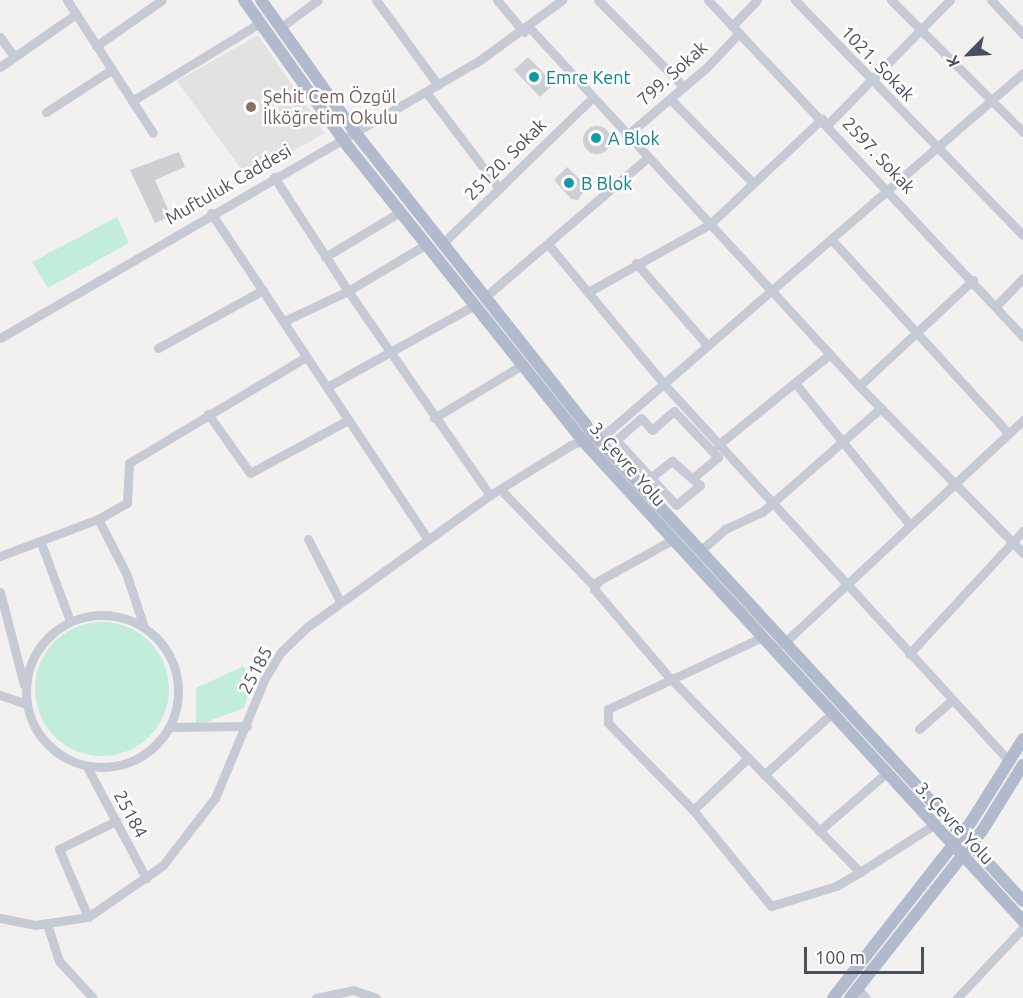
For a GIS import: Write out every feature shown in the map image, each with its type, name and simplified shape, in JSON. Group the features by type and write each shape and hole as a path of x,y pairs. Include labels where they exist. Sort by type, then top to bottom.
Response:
{"main road":[{"name":"3. Çevre Yolu","path":"244,0 342,138 582,440 830,715 1023,921"},
{"name":"3. Çevre Yolu","path":"261,0 354,131 594,435 783,644 1023,901"},
{"path":"833,998 960,835 1023,738"},
{"path":"854,993 970,846 1023,765"}],"street":[{"path":"96,46 162,0"},
{"path":"280,28 318,0"},
{"path":"376,0 438,85"},
{"path":"497,0 593,97 646,159 710,224 859,386 1023,554"},
{"name":"Muftuluk Caddesi","path":"0,338 211,213 438,85 527,29 562,0"},
{"path":"598,0 684,87"},
{"name":"2597. Sokak","path":"708,0 891,191 1023,337"},
{"name":"799. Sokak","path":"626,136 684,87 757,0"},
{"name":"1021. Sokak","path":"795,0 1023,236"},
{"path":"891,0 1023,132"},
{"path":"588,292 636,263 710,224 753,183 872,81 919,29 950,0"},
{"path":"991,0 1023,34"},
{"path":"71,2 111,70 153,133"},
{"path":"0,67 76,14"},
{"path":"132,101 260,23"},
{"path":"0,37 14,56"},
{"path":"46,112 111,70"},
{"name":"25185","path":"0,918 46,924 88,917 163,865 215,798 247,726 264,680 281,652 340,601 490,495 582,440 609,431 707,345 891,191 1023,73"},
{"path":"426,92 499,188"},
{"name":"25120. Sokak","path":"442,244 593,97"},
{"path":"670,99 753,183"},
{"path":"485,297 646,159"},
{"path":"274,177 434,418 490,495"},
{"path":"325,257 399,212"},
{"path":"211,213 428,540"},
{"path":"832,240 915,336 1008,433"},
{"path":"548,244 663,383 718,457 694,477"},
{"path":"284,321 348,291 426,245"},
{"path":"636,263 707,345"},
{"path":"996,306 1023,278"},
{"path":"859,386 973,280"},
{"path":"158,348 263,290"},
{"path":"327,387 392,354 474,306"},
{"path":"718,445 830,354"},
{"path":"0,556 41,543 98,519 127,503 129,463 306,357"},
{"path":"434,418 522,365"},
{"path":"795,383 909,524"},
{"path":"700,551 725,529 772,504 881,408"},
{"path":"650,478 672,460 700,484 676,505 650,478 616,440 641,418 652,430 674,411 692,422 718,445 951,701 1009,760"},
{"path":"208,414 250,473 348,420"},
{"path":"783,644 1023,420"},
{"path":"500,489 594,586 669,676 860,872"},
{"path":"98,519 126,573 144,627"},
{"path":"909,654 1014,544 1023,531"},
{"path":"308,539 340,601"},
{"path":"594,586 672,540"},
{"path":"41,543 70,621"},
{"path":"0,592 25,687 26,704 47,739 62,754 87,767 120,766 135,761 149,752 170,727 178,683 160,641 144,627 108,614 70,621 38,647 25,687"},
{"path":"760,638 669,676 608,709 607,718 693,810 771,906 836,886 932,826"},
{"path":"0,695 26,704"},
{"path":"920,729 951,701"},
{"path":"764,775 830,715"},
{"path":"170,727 247,726"},
{"path":"693,810 748,758"},
{"name":"25184","path":"87,767 146,878"},
{"path":"819,831 885,774"},
{"path":"88,917 59,849 116,821"},
{"path":"46,924 59,961 93,998"},
{"path":"957,998 1023,928"},
{"path":"316,998 353,990 376,998"},
{"path":"854,993 866,998"}],"shaded area":[{"name":"Şehit Cem Özgül İlköğretim Okulu","path":"258,35 325,133 247,177 177,81"}],"green space":[{"path":"117,217 129,243 48,288 32,262"},
{"path":"102,622 128,627 150,641 164,663 169,689 164,715 150,737 128,751 102,756 76,751 54,737 40,715 35,689 40,663 54,641 76,627"},
{"path":"244,666 251,684 244,708 196,726 196,688"}],"building":[{"name":"Emre Kent","path":"528,57 554,84 540,97 514,70"},
{"name":"A Blok","path":"597,126 607,130 611,140 607,150 597,154 587,150 583,140 587,130"},
{"path":"179,152 185,167 155,180 171,216 155,223 130,170"},
{"name":"B Blok","path":"567,167 587,186 578,200 571,199 554,180"}],"place":[{"name":"Emre Kent","path":"534,77"},
{"name":"Şehit Cem Özgül İlköğretim Okulu","path":"251,107"},
{"name":"A Blok","path":"596,138"},
{"name":"B Blok","path":"569,183"}]}
